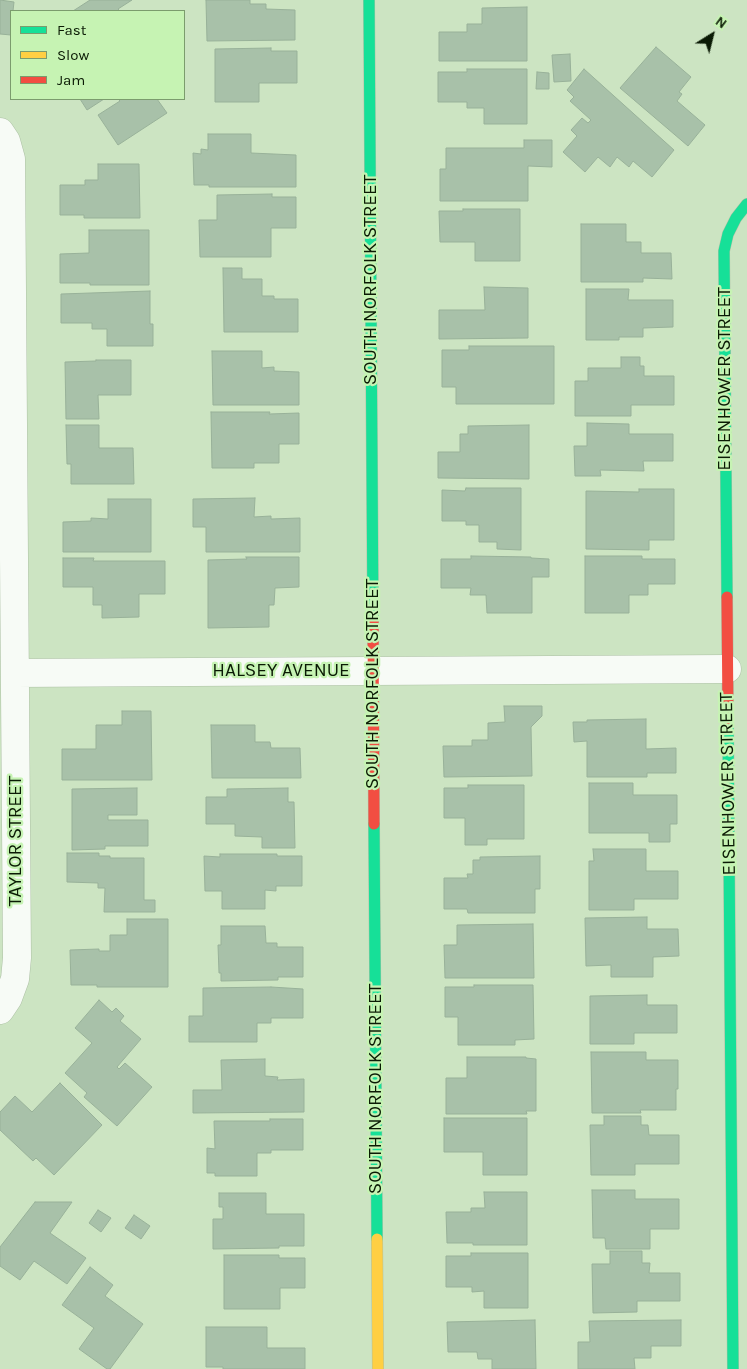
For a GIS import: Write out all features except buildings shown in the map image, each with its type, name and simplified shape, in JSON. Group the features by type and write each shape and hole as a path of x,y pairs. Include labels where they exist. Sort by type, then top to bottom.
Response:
{"main road":[{"name":"SOUTH NORFOLK STREET","path":"368,0 378,1369"},
{"name":"EISENHOWER STREET","path":"733,1369 739,1229 727,669 724,251 728,234 736,218 747,204"}],"street":[{"name":"TAYLOR STREET","path":"0,132 6,141 11,159 17,958 15,979 8,998 0,1010"},
{"name":"HALSEY AVENUE","path":"15,673 727,669"}],"traffic: fast":[{"path":"369,0 373,620"},
{"path":"727,597 724,251 728,234 736,218 747,204"},
{"path":"728,719 733,1369"},
{"path":"374,824 377,1239"}],"traffic: slow":[{"path":"377,1239 378,1369"}],"traffic: jam":[{"path":"727,597 728,719"},
{"path":"373,620 374,824"}]}
